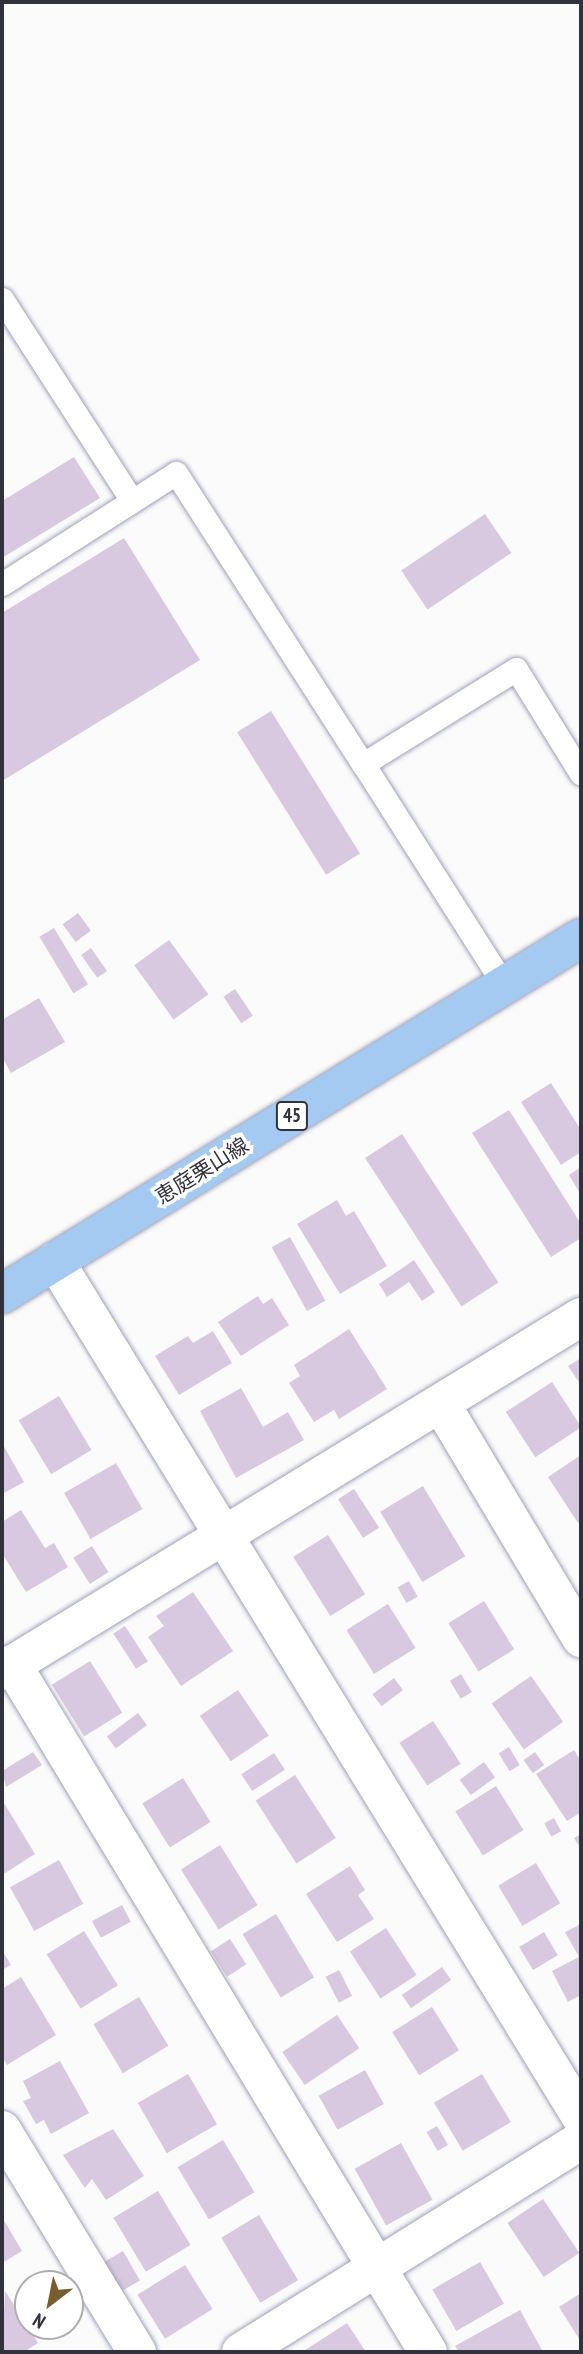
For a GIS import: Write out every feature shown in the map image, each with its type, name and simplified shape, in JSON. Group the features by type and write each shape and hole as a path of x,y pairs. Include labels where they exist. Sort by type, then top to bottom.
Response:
{"main road":[{"name":"恵庭栗山線","path":"2,1294 581,938"}],"street":[{"path":"55,1261 581,2117"},
{"path":"428,2352 7,1667 222,1532 441,1404 581,1317"},
{"path":"441,1404 581,1638"},
{"path":"2,2130 137,2352"},
{"path":"241,2352 378,2270 581,2140"}],"lane":[{"path":"2,299 132,501"},
{"path":"2,584 176,473 504,985"},
{"path":"363,764 516,669 581,774"}],"building":[{"path":"74,457 100,498 2,558 2,501"},
{"path":"485,514 511,553 428,609 401,570"},
{"path":"124,538 200,660 2,781 2,613"},
{"path":"271,711 360,853 326,875 237,732"},
{"path":"78,913 91,931 76,942 63,924"},
{"path":"54,928 88,985 73,993 39,937"},
{"path":"169,940 208,994 174,1019 134,965"},
{"path":"91,948 107,971 97,978 81,955"},
{"path":"235,989 253,1016 241,1023 223,997"},
{"path":"39,998 65,1042 11,1073 2,1057 2,1020"},
{"path":"551,1083 581,1130 581,1152 561,1165 521,1102"},
{"path":"509,1110 581,1224 581,1238 551,1257 472,1133"},
{"path":"402,1134 498,1282 461,1306 365,1158"},
{"path":"581,1167 581,1195 569,1175"},
{"path":"337,1200 346,1216 354,1211 387,1266 340,1294 297,1224"},
{"path":"290,1237 325,1301 307,1311 272,1247"},
{"path":"414,1260 435,1292 422,1301 409,1282 387,1297 379,1284"},
{"path":"258,1296 263,1304 272,1298 289,1325 241,1356 218,1322"},
{"path":"349,1329 387,1389 339,1419 334,1410 314,1422 289,1383 300,1376 294,1365"},
{"path":"213,1331 232,1363 179,1395 155,1356 188,1336 193,1343"},
{"path":"581,1358 581,1385 568,1366"},
{"path":"552,1382 581,1428 535,1457 506,1412"},
{"path":"241,1388 263,1427 288,1412 304,1440 236,1478 200,1411"},
{"path":"59,1396 91,1450 51,1474 19,1420"},
{"path":"2,1443 24,1482 2,1494"},
{"path":"581,1455 581,1521 578,1523 548,1477"},
{"path":"116,1463 142,1509 91,1539 64,1493"},
{"path":"423,1486 465,1556 422,1582 380,1512"},
{"path":"354,1489 379,1528 363,1538 338,1499"},
{"path":"21,1510 45,1548 54,1543 68,1567 26,1592 2,1553 2,1522"},
{"path":"328,1535 365,1594 330,1616 293,1557"},
{"path":"92,1546 108,1572 90,1584 73,1558"},
{"path":"409,1581 418,1597 406,1603 398,1587"},
{"path":"193,1592 233,1651 181,1686 148,1637 164,1626 156,1616"},
{"path":"484,1601 514,1649 479,1672 448,1623"},
{"path":"388,1604 416,1648 374,1674 346,1630"},
{"path":"125,1626 148,1661 136,1669 113,1634"},
{"path":"90,1661 122,1713 84,1737 52,1685"},
{"path":"461,1674 472,1692 461,1699 450,1681"},
{"path":"531,1676 563,1722 524,1749 492,1704"},
{"path":"394,1678 403,1690 381,1706 372,1694"},
{"path":"238,1690 269,1736 231,1761 200,1716"},
{"path":"138,1713 147,1725 116,1748 107,1736"},
{"path":"433,1721 461,1764 427,1786 399,1743"},
{"path":"509,1747 520,1765 510,1771 499,1753"},
{"path":"574,1750 581,1761 581,1812 567,1821 536,1774"},
{"path":"33,1752 42,1765 6,1787 2,1771"},
{"path":"535,1752 544,1765 533,1773 524,1760"},
{"path":"274,1753 285,1770 252,1791 241,1774"},
{"path":"484,1762 495,1777 471,1795 460,1780"},
{"path":"295,1775 336,1838 296,1863 256,1801"},
{"path":"183,1778 211,1822 170,1848 142,1803"},
{"path":"496,1786 524,1830 483,1856 455,1811"},
{"path":"4,1803 35,1854 2,1875 2,1805"},
{"path":"554,1818 561,1831 551,1836 544,1823"},
{"path":"581,1834 581,1849 574,1838"},
{"path":"220,1845 258,1905 219,1930 181,1869"},
{"path":"59,1860 83,1904 34,1931 10,1887"},
{"path":"536,1863 560,1903 522,1926 498,1886"},
{"path":"350,1866 365,1890 358,1895 374,1919 337,1942 306,1894"},
{"path":"122,1905 131,1922 101,1938 92,1921"},
{"path":"276,1914 314,1977 281,1998 243,1934"},
{"path":"581,1924 581,1995 568,2002 552,1971 579,1957 565,1932"},
{"path":"386,1928 416,1975 380,1998 350,1951"},
{"path":"84,1931 118,1985 81,2009 47,1954"},
{"path":"544,1932 558,1955 533,1970 519,1947"},
{"path":"230,1939 246,1964 227,1977 211,1952"},
{"path":"2,1950 11,1965 2,1970"},
{"path":"442,1967 451,1980 411,2008 402,1995"},
{"path":"339,1970 352,1996 339,2003 326,1977"},
{"path":"21,1977 56,2035 7,2065 2,2056 2,1989"},
{"path":"139,1997 168,2046 123,2073 94,2024"},
{"path":"432,2007 459,2050 419,2075 392,2032"},
{"path":"337,2015 359,2048 305,2085 282,2052"},
{"path":"60,2061 89,2113 51,2134 44,2120 36,2124 23,2101 31,2098 23,2081"},
{"path":"365,2070 384,2104 338,2130 319,2096"},
{"path":"188,2074 217,2124 167,2153 138,2103"},
{"path":"482,2074 511,2122 463,2151 434,2103"},
{"path":"437,2126 448,2145 438,2151 427,2132"},
{"path":"113,2129 144,2176 106,2200 92,2179 85,2188 63,2155"},
{"path":"223,2140 254,2192 209,2220 178,2167"},
{"path":"401,2143 433,2200 386,2226 355,2169"},
{"path":"158,2191 190,2245 146,2272 113,2218"},
{"path":"543,2199 579,2253 544,2277 507,2223"},
{"path":"259,2215 298,2280 260,2303 221,2238"},
{"path":"2,2217 22,2251 2,2263"},
{"path":"123,2251 140,2280 121,2291 104,2262"},
{"path":"480,2262 504,2304 456,2331 432,2290"},
{"path":"185,2265 213,2309 165,2339 138,2295"},
{"path":"5,2291 14,2305 14,2340 36,2340 38,2343 24,2352 2,2352"},
{"path":"581,2293 581,2342 559,2307"},
{"path":"520,2310 543,2352 459,2352 455,2346"},
{"path":"347,2323 366,2352 302,2352"}]}
